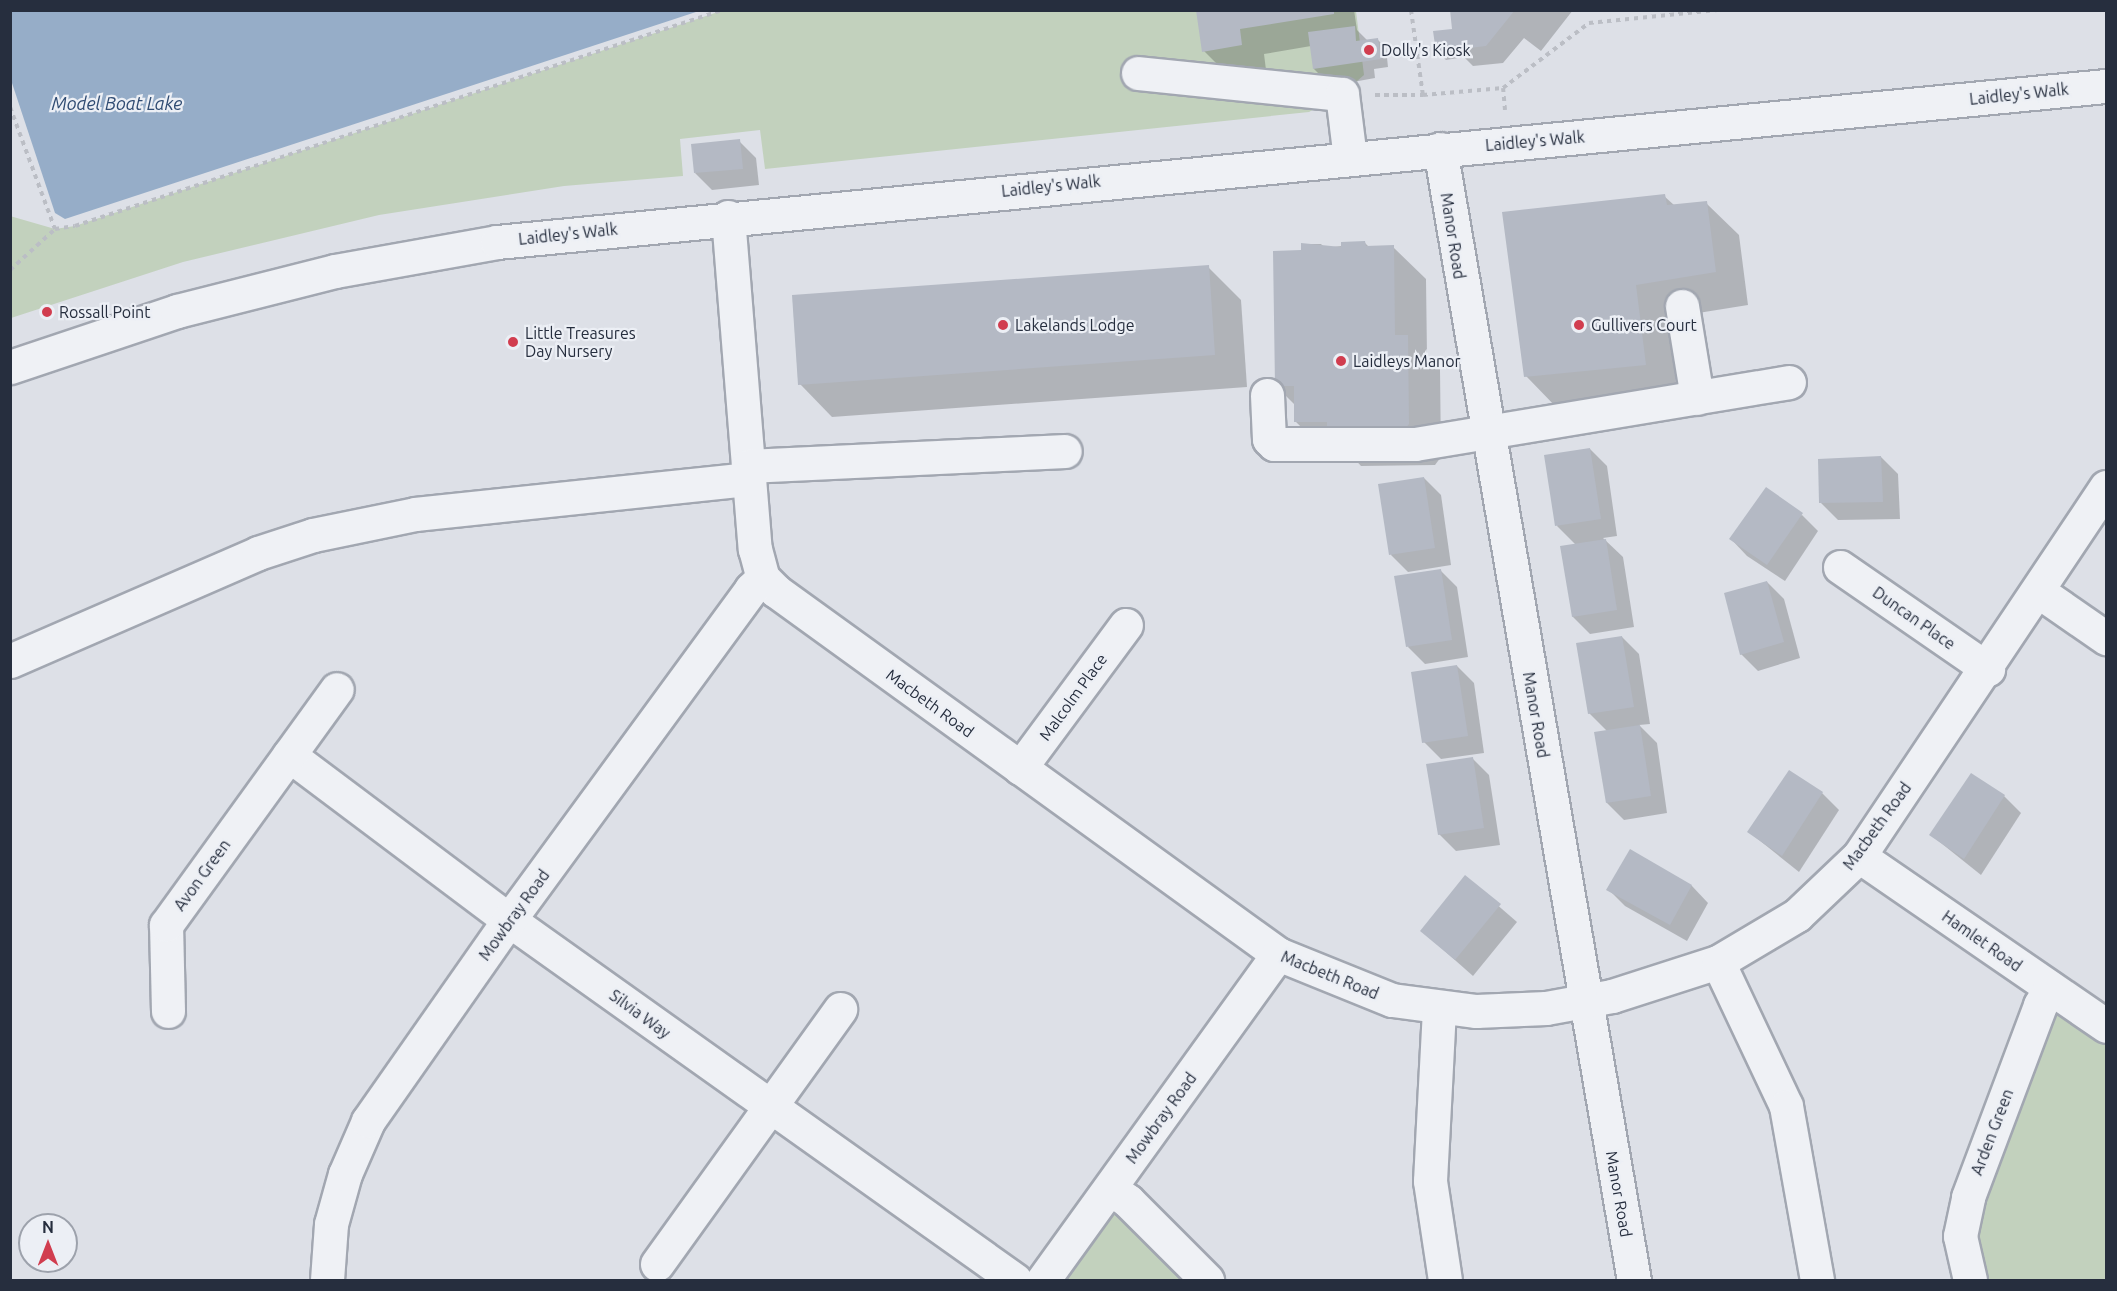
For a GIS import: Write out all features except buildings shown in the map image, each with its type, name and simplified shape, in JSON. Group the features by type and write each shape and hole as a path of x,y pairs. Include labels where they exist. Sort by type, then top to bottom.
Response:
{"street":[{"path":"1138,73 1342,94 1350,158"},
{"name":"Laidley's Walk","path":"10,367 177,311 335,271 497,242 728,217 2106,86"},
{"name":"Manor Road","path":"1440,149 1634,1281"},
{"path":"728,217 754,549 763,578"},
{"path":"1682,306 1697,398"},
{"path":"1267,395 1269,439 1281,446 1415,444 1488,434 1789,382"},
{"path":"10,661 258,553 313,535 415,514 748,473 1065,451"},
{"name":"Macbeth Road","path":"763,578 1020,768 1278,954 1353,987 1439,1009 1511,1011 1585,1002 1654,986 1718,962 1797,915 1859,856 1988,669 2106,488"},
{"name":"Duncan Place","path":"1840,567 1988,669"},
{"name":"Mowbray Road","path":"327,1281 331,1224 345,1174 368,1121 509,920 751,589 763,578"},
{"path":"2038,591 2106,638"},
{"name":"Malcolm Place","path":"1020,768 1126,625"},
{"name":"Avon Green","path":"168,1011 166,925 337,689"},
{"path":"289,756 509,920"},
{"name":"Hamlet Road","path":"1859,856 2106,1026"},
{"name":"Silvia Way","path":"509,920 1015,1281"},
{"name":"Mowbray Road","path":"1043,1281 1278,954"},
{"path":"1718,962 1786,1106 1817,1281"},
{"name":"Arden Green","path":"1970,1281 1960,1236 1968,1197 2040,1005 2050,988"},
{"path":"657,1264 840,1009"},
{"path":"1439,1009 1430,1181 1444,1281"},
{"path":"1111,1189 1128,1201 1206,1281"}],"path":[{"path":"10,270 56,229 75,226 722,10"},
{"path":"1411,10 1423,95"},
{"path":"1342,94 1423,95 1503,88 1589,23 1717,10"},
{"path":"1503,88 1509,143"},
{"path":"10,107 56,229"}],"green space":[{"path":"721,11 1356,11 1364,75 1342,94 1309,112 765,169 760,130 680,139 683,176 564,186 379,215 183,262 11,318 10,216 55,229 75,226"},
{"path":"2040,1005 2106,1027 2106,1280 1970,1280 1963,1257"},
{"path":"1111,1189 1206,1280 1043,1280"}],"water":[{"name":"Model Boat Lake","path":"10,11 699,11 65,219 55,213 11,80"}],"place":[{"name":"Dolly's Kiosk","path":"1369,50"},
{"name":"Rossall Point","path":"47,312"},
{"name":"Lakelands Lodge","path":"1003,325"},
{"name":"Gullivers Court","path":"1579,325"},
{"name":"Little Treasures Day Nursery","path":"513,342"},
{"name":"Laidleys Manor","path":"1341,361"}]}
